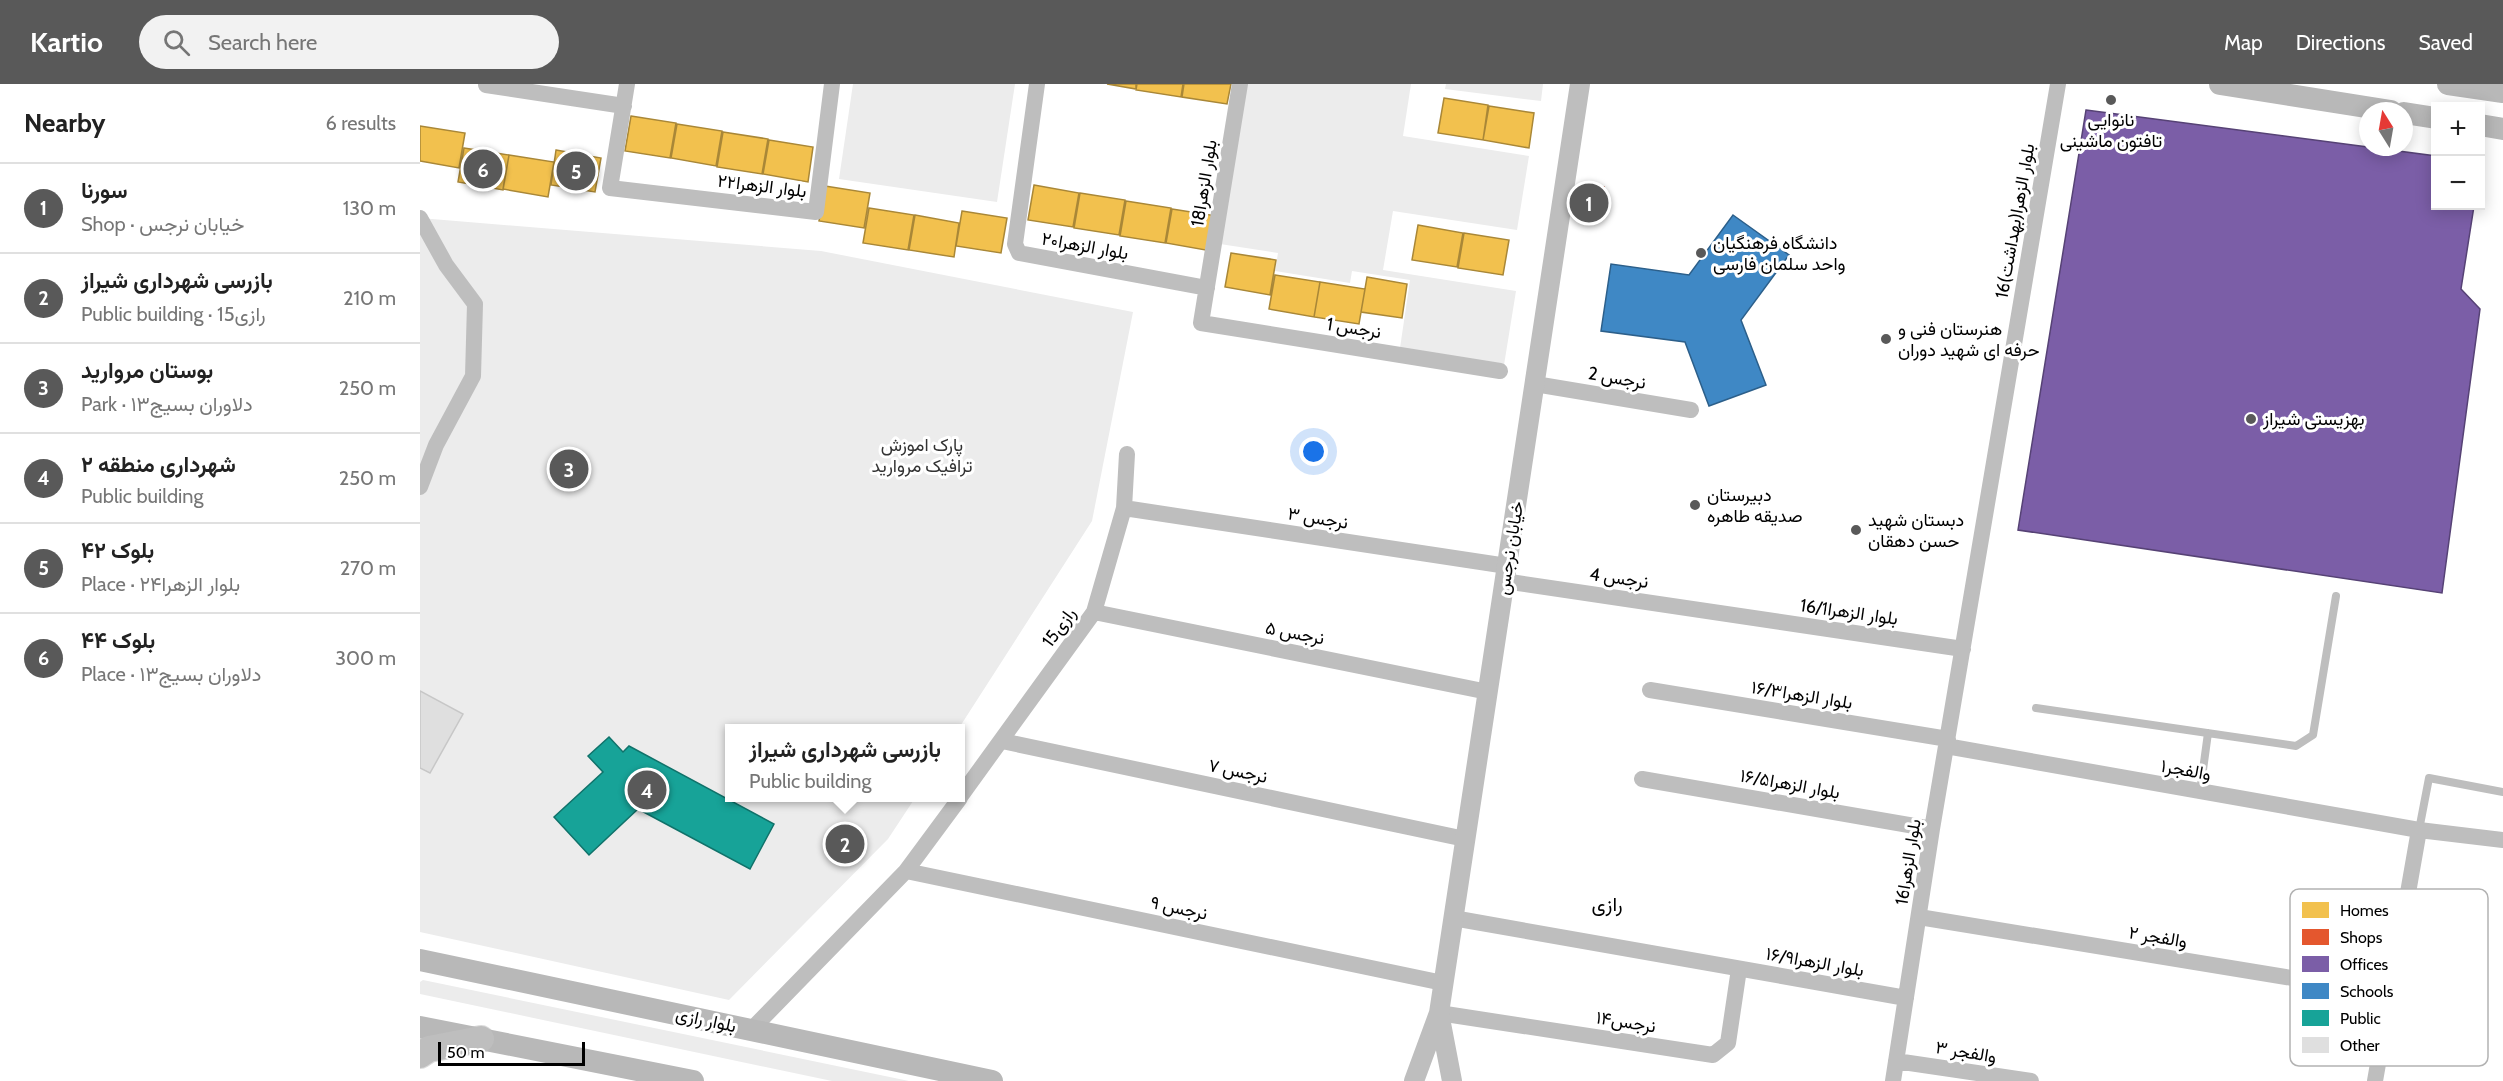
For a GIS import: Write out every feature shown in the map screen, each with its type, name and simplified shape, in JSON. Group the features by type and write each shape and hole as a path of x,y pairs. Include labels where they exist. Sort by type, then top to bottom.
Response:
{"main road":[{"path":"2220,84 2359,106"},
{"path":"2448,84 2503,92"},
{"path":"2413,114 2431,117"},
{"path":"2485,126 2503,129"},
{"name":"بلوار رازی","path":"420,960 992,1081"},
{"path":"420,1027 693,1081"},
{"path":"420,1055 429,1049 481,1039"}],"street":[{"path":"486,85 624,106 627,84"},
{"name":"بلوار الزهرا۲۲","path":"624,106 610,188 816,212 832,84"},
{"name":"بلوار الزهرا۲۰","path":"1037,84 1015,243 1019,253 1207,288"},
{"name":"18بلوار الزهرا","path":"1201,323 1240,84"},
{"name":"خیابان نرجس","path":"1439,1013 1580,84"},
{"name":"16بلوار الزهرا(بهداشت)","path":"1964,649 2058,84"},
{"path":"420,218 446,265 475,304 474,376 436,445 420,487"},
{"name":"1 نرجس","path":"1201,323 1500,371"},
{"name":"2 نرجس","path":"1535,384 1691,410"},
{"name":"15رازی","path":"965,790 1094,612 1124,508 1127,454"},
{"name":"نرجس ۳","path":"1124,508 1506,574"},
{"name":"4 نرجس","path":"1506,574 1728,614"},
{"name":"نرجس ۵","path":"1094,612 1488,692"},
{"name":"بلوار الزهرا16/1","path":"1728,614 1964,649"},
{"name":"16بلوار الزهرا","path":"1893,1081 1932,829 1964,649"},
{"name":"بلوار الزهرا۱۶/۳","path":"1650,690 1947,743"},
{"name":"نرجس ۷","path":"1002,741 1465,839"},
{"name":"والفجر۱","path":"1947,743 2200,792 2419,830 2503,840"},
{"name":"بلوار الزهرا۱۶/۵","path":"1642,779 1932,829"},
{"name":"15رازی","path":"751,1030 906,871 956,802"},
{"path":"2409,889 2419,830"},
{"name":"نرجس ۹","path":"906,871 1443,983"},
{"name":"والفجر ۲","path":"1919,917 2290,978"},
{"name":"بلوار الزهرا۱۶/۹","path":"1454,918 1906,998"},
{"name":"نرجس۱۴","path":"1439,1013 1713,1055 1728,1042 1739,969"},
{"path":"1414,1081 1439,1013"},
{"path":"1439,1013 1452,1081"},
{"name":"والفجر ۳","path":"1896,1061 2031,1081"},
{"path":"2375,1081 2378,1066"}],"lane":[{"path":"2037,708 2296,746 2313,735 2336,596"},
{"path":"2200,792 2208,733"},
{"path":"2419,830 2429,778 2503,792"}],"green space":[{"path":"853,84 1015,84 997,202 839,179"},
{"path":"1246,84 1411,84 1403,136 1529,156 1517,230 1393,211 1383,270 1516,291 1504,365 1400,348 1410,280 1352,271 1350,283 1275,271 1278,253 1220,244"},
{"path":"1446,84 1543,84 1541,101 1445,89"},
{"name":"پارک اموزش ترافیک مروارید","path":"420,218 821,251 1133,312 1092,521 962,724 725,724 725,802 912,802 888,839 729,1000 420,932"},
{"path":"423,980 909,1081 832,1081 420,994 420,982"}],"building: Homes":[{"path":"1107,84 1136,84 1136,89"},
{"path":"1137,84 1183,84 1181,97 1136,90"},
{"path":"1184,84 1231,84 1227,104 1182,97"},
{"path":"1444,98 1488,105 1483,140 1438,133"},
{"path":"1489,106 1534,113 1529,148 1483,140"},
{"path":"631,116 676,123 670,158 625,151"},
{"path":"677,124 722,131 716,166 671,158"},
{"path":"420,126 465,133 459,168 420,161"},
{"path":"723,132 768,139 762,174 717,167"},
{"path":"769,140 813,147 808,182 763,174"},
{"path":"464,148 509,155 503,190 458,182"},
{"path":"556,150 601,158 595,192 551,185"},
{"path":"509,155 554,162 548,197 503,189"},
{"path":"1034,185 1079,193 1073,227 1028,220"},
{"path":"825,186 870,193 864,228 819,221"},
{"path":"1080,193 1125,200 1119,235 1074,228"},
{"path":"1126,201 1171,208 1165,243 1120,236"},
{"path":"869,208 914,215 908,250 863,243"},
{"path":"1172,209 1217,216 1211,251 1166,243"},
{"path":"962,211 1007,218 1001,253 956,246"},
{"path":"915,215 959,223 954,257 909,250"},
{"path":"1418,225 1463,233 1457,267 1412,260"},
{"path":"1464,233 1509,240 1503,275 1458,268"},
{"path":"1231,253 1276,260 1270,295 1225,287"},
{"path":"1275,275 1320,282 1314,317 1269,309"},
{"path":"1367,277 1407,284 1402,318 1361,312"},
{"path":"1320,282 1365,289 1359,324 1314,317"}],"building: Shops":[{"path":"1580,184 1604,187 1599,221 1575,218"}],"building: Offices":[{"name":"بهزیستی شیراز","path":"2086,110 2359,146 2359,156 2413,156 2413,153 2431,155 2431,210 2473,210 2461,289 2480,309 2442,593 2018,530"}],"building: Schools":[{"path":"1733,215 1789,255 1741,320 1766,385 1709,406 1685,342 1601,331 1611,264 1689,275"}],"building: Public":[{"path":"609,737 623,752 629,746 725,798 725,802 733,802 774,824 750,869 638,809 589,855 554,817 603,772 588,756"}],"building: Other":[{"path":"420,691 463,714 430,773 420,768"}],"place":[{"name":"نانوایی تافتون ماشینی","path":"2111,100"},
{"name":"بلوک ۴۴","path":"483,169"},
{"name":"بلوک ۴۲","path":"576,171"},
{"name":"سورنا","path":"1589,203"},
{"name":"دانشگاه فرهنگیان واحد سلمان فارسی","path":"1701,253"},
{"name":"هنرستان فنی و حرفه ای شهید دوران","path":"1886,339"},
{"name":"بهزیستی شیراز","path":"2251,419"},
{"name":"بوستان مروارید","path":"569,469"},
{"name":"دبیرستان صدیقه طاهره","path":"1695,505"},
{"name":"دبستان شهید حسن دهقان","path":"1856,530"},
{"name":"شهرداری منطقه ۲","path":"647,790"},
{"name":"بازرسی شهرداری شیراز","path":"845,844"}],"district":[{"name":"رازی","path":"1607,904"}]}
